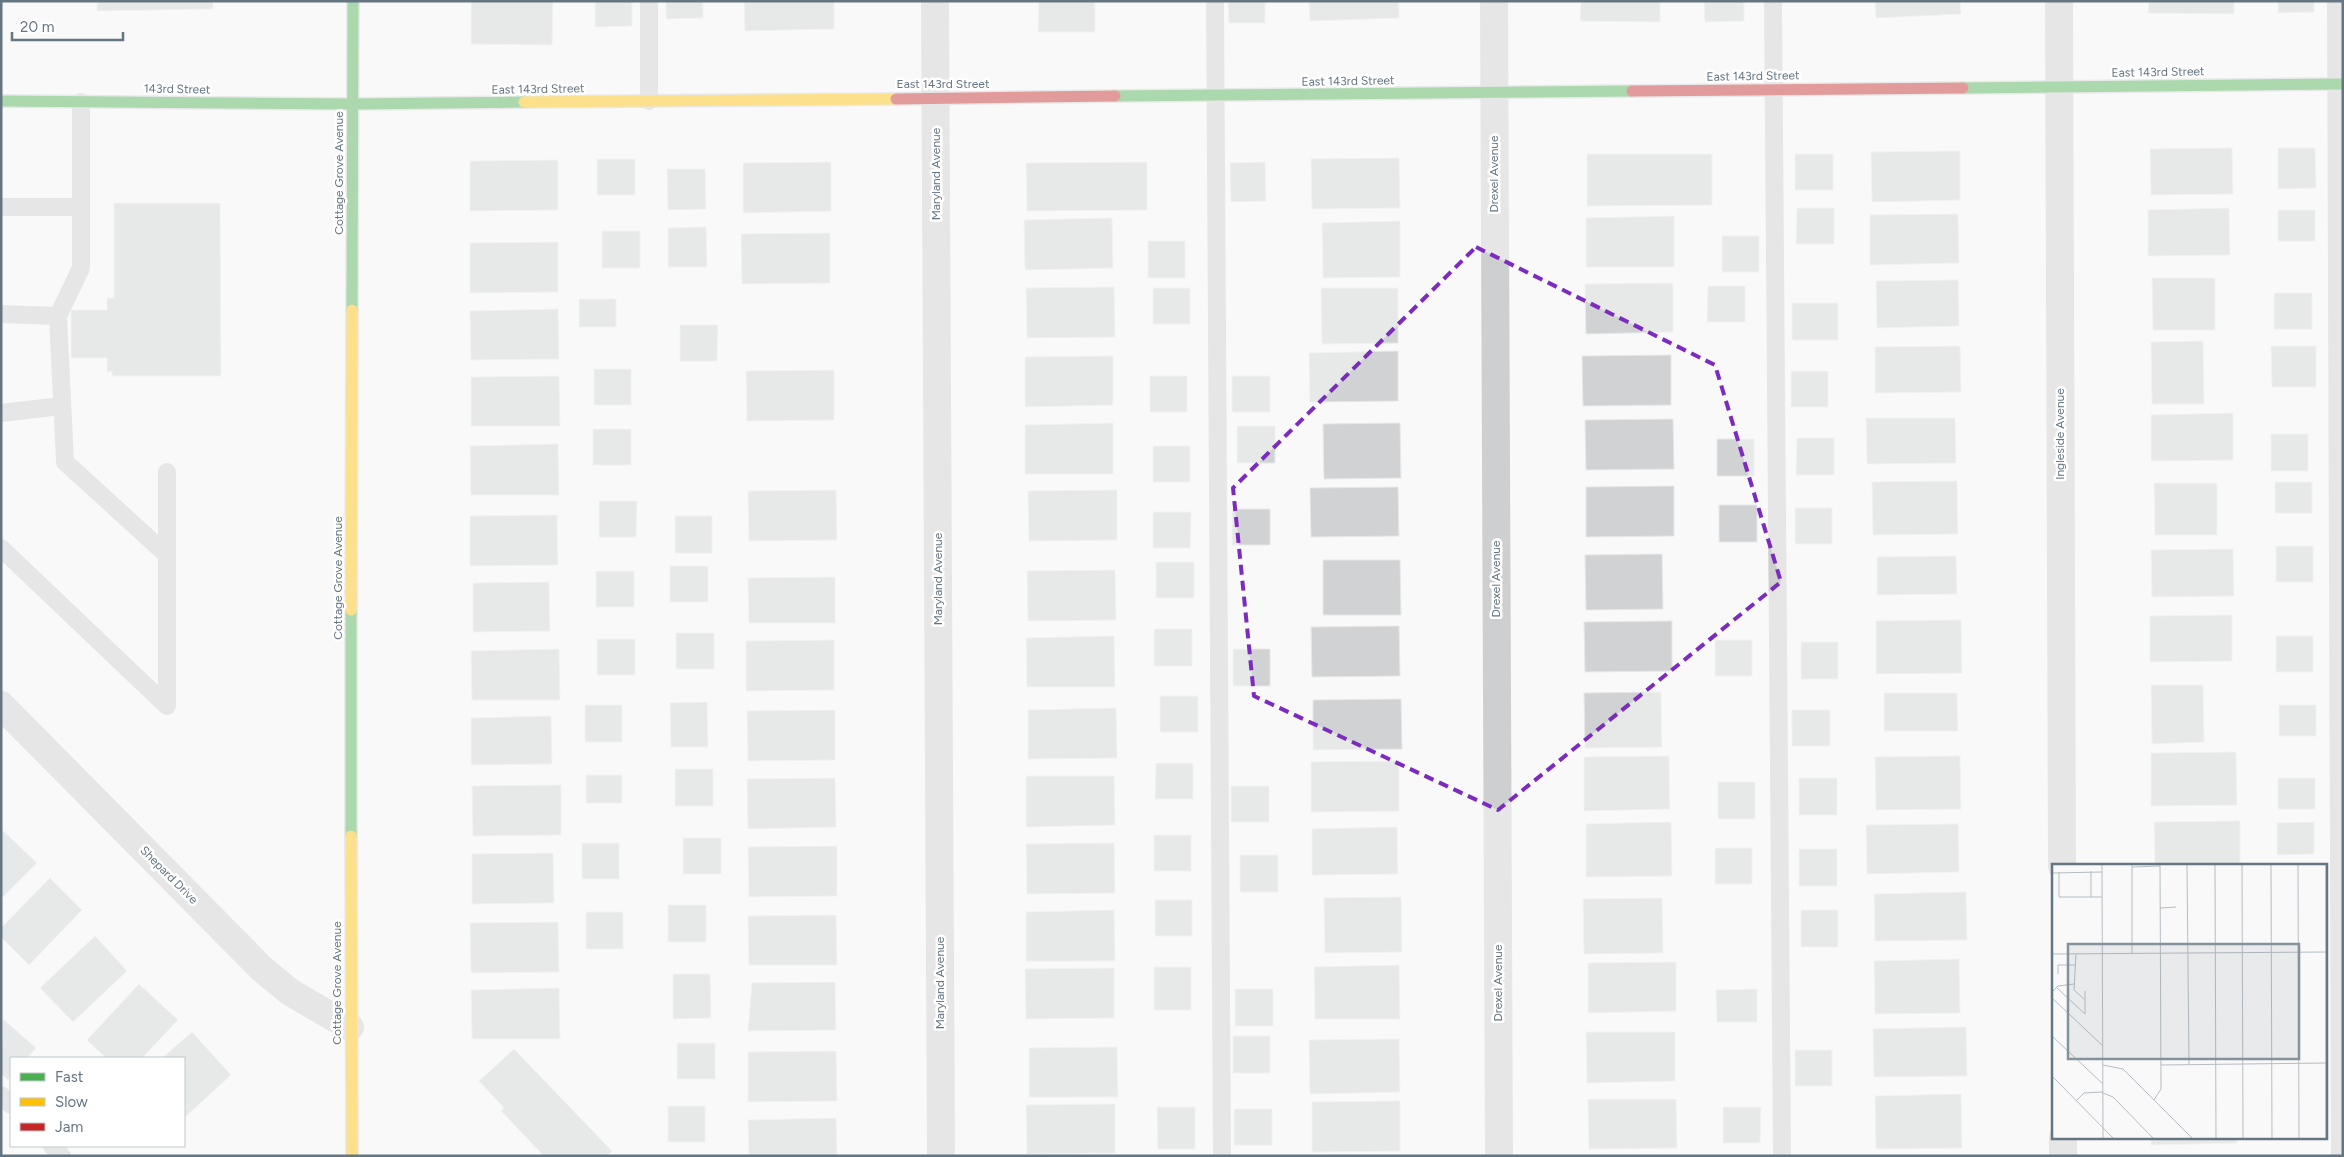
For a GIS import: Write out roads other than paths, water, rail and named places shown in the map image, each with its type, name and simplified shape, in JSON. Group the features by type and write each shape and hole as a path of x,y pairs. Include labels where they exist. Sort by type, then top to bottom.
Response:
{"street":[{"name":"Cottage Grove Avenue","path":"352,1156 350,1027 353,1"},
{"name":"Maryland Avenue","path":"935,1 941,1156"},
{"name":"Drexel Avenue","path":"1494,1 1499,1156"},
{"name":"Ingleside Avenue","path":"2059,1 2062,864"},
{"name":"East 143rd Street","path":"353,104 2340,84"},
{"name":"143rd Street","path":"1,101 353,104"},
{"name":"Shepard Drive","path":"1,705 262,969 290,992 350,1027"},
{"path":"2063,1140 2063,1156"}],"lane":[{"path":"648,101 649,1"},
{"path":"1215,1 1222,1156"},
{"path":"1772,1 1782,1156"},
{"path":"2336,1 2340,84 2340,1156"},
{"path":"81,102 81,268 58,316 60,406 65,462 166,555"},
{"path":"1,207 81,207"},
{"path":"1,314 58,316"},
{"path":"1,413 60,406"},
{"path":"1,548 168,706 167,472"},
{"path":"1,1095 10,1104"},
{"path":"53,1147 62,1156"}]}
